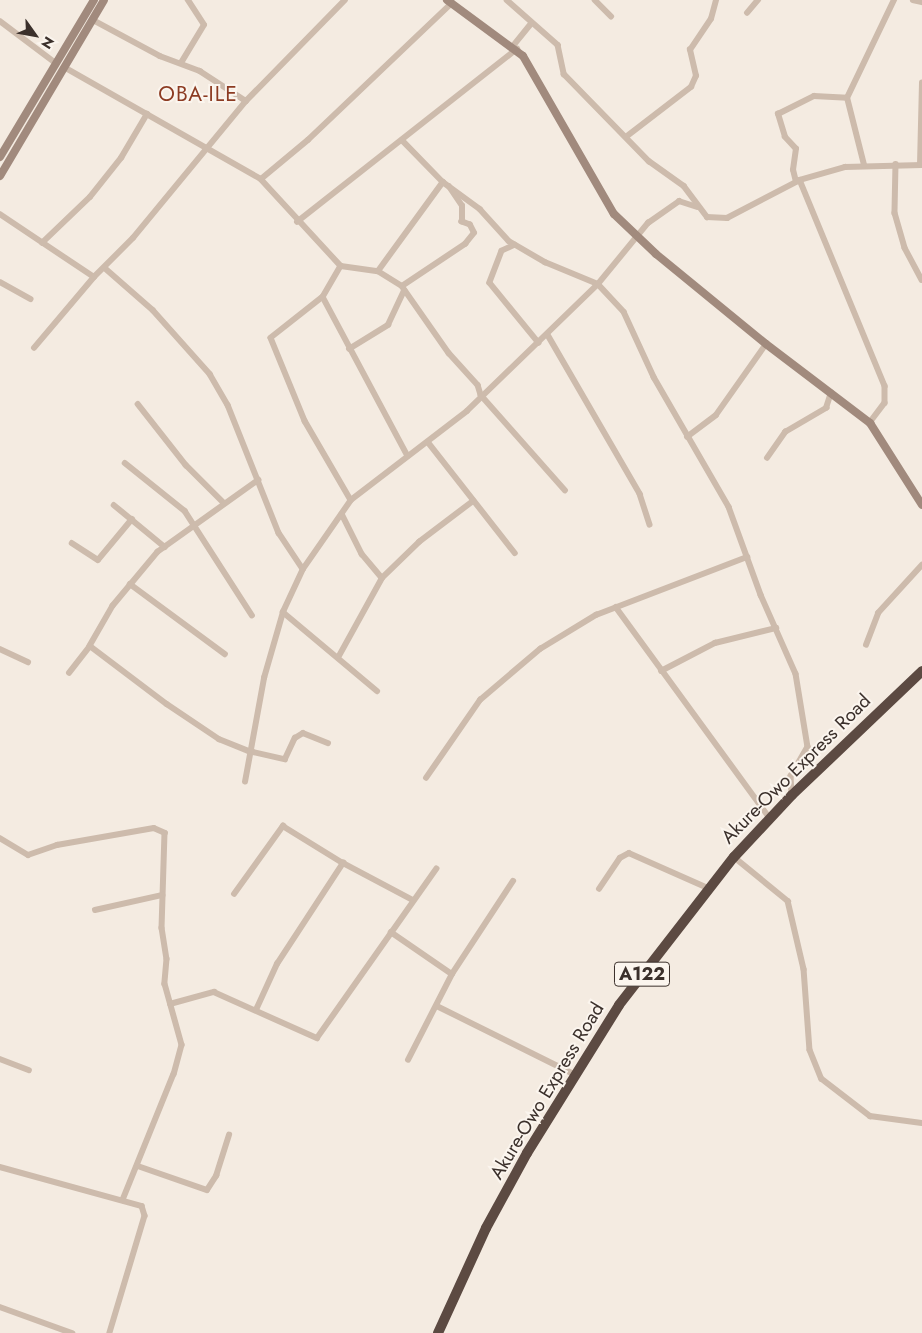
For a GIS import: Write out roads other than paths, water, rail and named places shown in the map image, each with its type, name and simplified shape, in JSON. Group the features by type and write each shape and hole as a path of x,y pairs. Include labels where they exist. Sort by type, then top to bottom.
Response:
{"highway":[{"name":"Akure-Owo Express Road","path":"438,1333 486,1228 574,1074 619,1005 708,888 734,857 792,794 922,671"}],"street":[{"path":"0,157 94,0"},
{"path":"0,176 104,0"},
{"path":"181,63 204,25 188,0"},
{"path":"34,348 208,148 246,101 345,0"},
{"path":"507,0 531,24 558,45 564,74 650,161 684,186 707,217 727,218 798,181 864,165 921,165 922,83"},
{"path":"595,0 611,16"},
{"path":"626,137 691,87 696,76 690,50 714,15 716,0"},
{"path":"747,13 758,0"},
{"path":"864,165 847,98 894,0"},
{"path":"914,0 922,2"},
{"path":"260,179 450,2 515,48 590,168 603,198 639,238 766,344 870,423 922,506"},
{"path":"92,20 181,63 246,101"},
{"path":"0,21 56,63"},
{"path":"297,222 515,48 531,24"},
{"path":"64,67 260,179 297,222 341,266 378,271 403,288 449,353 478,385 481,395 565,490"},
{"path":"847,98 814,96 778,114 786,137 796,149 798,181 885,386 885,403 870,423"},
{"path":"42,242 90,197 121,158 147,114"},
{"path":"349,349 388,325 403,288 465,244 474,233 470,225 462,222 462,206 446,184 402,140"},
{"path":"896,164 894,213 905,248 922,280"},
{"path":"446,184 463,194 515,245 545,262 598,284 624,312 687,437 729,507 796,674 808,747 791,776 792,794"},
{"path":"378,271 446,184"},
{"path":"245,782 249,751 268,660 283,612 303,569 351,500 428,442 539,344 598,284 639,238 648,224 676,202 697,206"},
{"path":"0,214 94,277"},
{"path":"515,245 502,251 490,283 539,344"},
{"path":"341,266 323,297 274,333 272,343 305,421 351,500"},
{"path":"104,268 153,310 210,374 228,405 279,533 303,569"},
{"path":"0,282 31,298"},
{"path":"323,297 349,349 408,456"},
{"path":"548,335 640,494 650,524"},
{"path":"687,437 716,415 766,344"},
{"path":"767,458 785,432 826,408 831,393"},
{"path":"138,404 186,465 224,503"},
{"path":"428,442 515,553"},
{"path":"125,463 195,524 252,615"},
{"path":"69,673 90,646 130,584 165,547 224,503 259,480"},
{"path":"338,656 382,578 419,542 474,501"},
{"path":"114,504 165,547"},
{"path":"342,514 362,554 382,578"},
{"path":"72,543 98,560 132,519"},
{"path":"426,778 465,720 494,686 540,649 616,607 748,558"},
{"path":"866,645 878,613 922,565"},
{"path":"130,584 226,654"},
{"path":"616,607 770,818"},
{"path":"283,612 338,656 377,691"},
{"path":"661,671 715,643 776,628"},
{"path":"90,646 167,704 219,738 249,751 285,759 296,738 303,733 328,743"},
{"path":"0,649 28,662"},
{"path":"234,894 283,826 343,863 413,900"},
{"path":"0,838 28,855 60,845 158,828 166,836 162,895 162,928 167,959 165,984 182,1045 180,1057 123,1200"},
{"path":"599,889 620,858 629,853 708,888"},
{"path":"734,857 788,900 804,968 810,1050 822,1080 870,1116 922,1123"},
{"path":"256,1010 277,964 343,863"},
{"path":"170,1004 208,992 256,1010 314,1037 320,1036 436,869"},
{"path":"408,1060 452,974 513,881"},
{"path":"95,910 162,895"},
{"path":"391,932 452,974"},
{"path":"437,1006 574,1074"},
{"path":"0,1059 29,1070"},
{"path":"138,1166 207,1190 216,1176 229,1134"},
{"path":"0,1167 139,1204 145,1216 110,1333"},
{"path":"0,1307 72,1333"}],"district":[{"name":"OBA-ILE","path":"198,94"}]}
